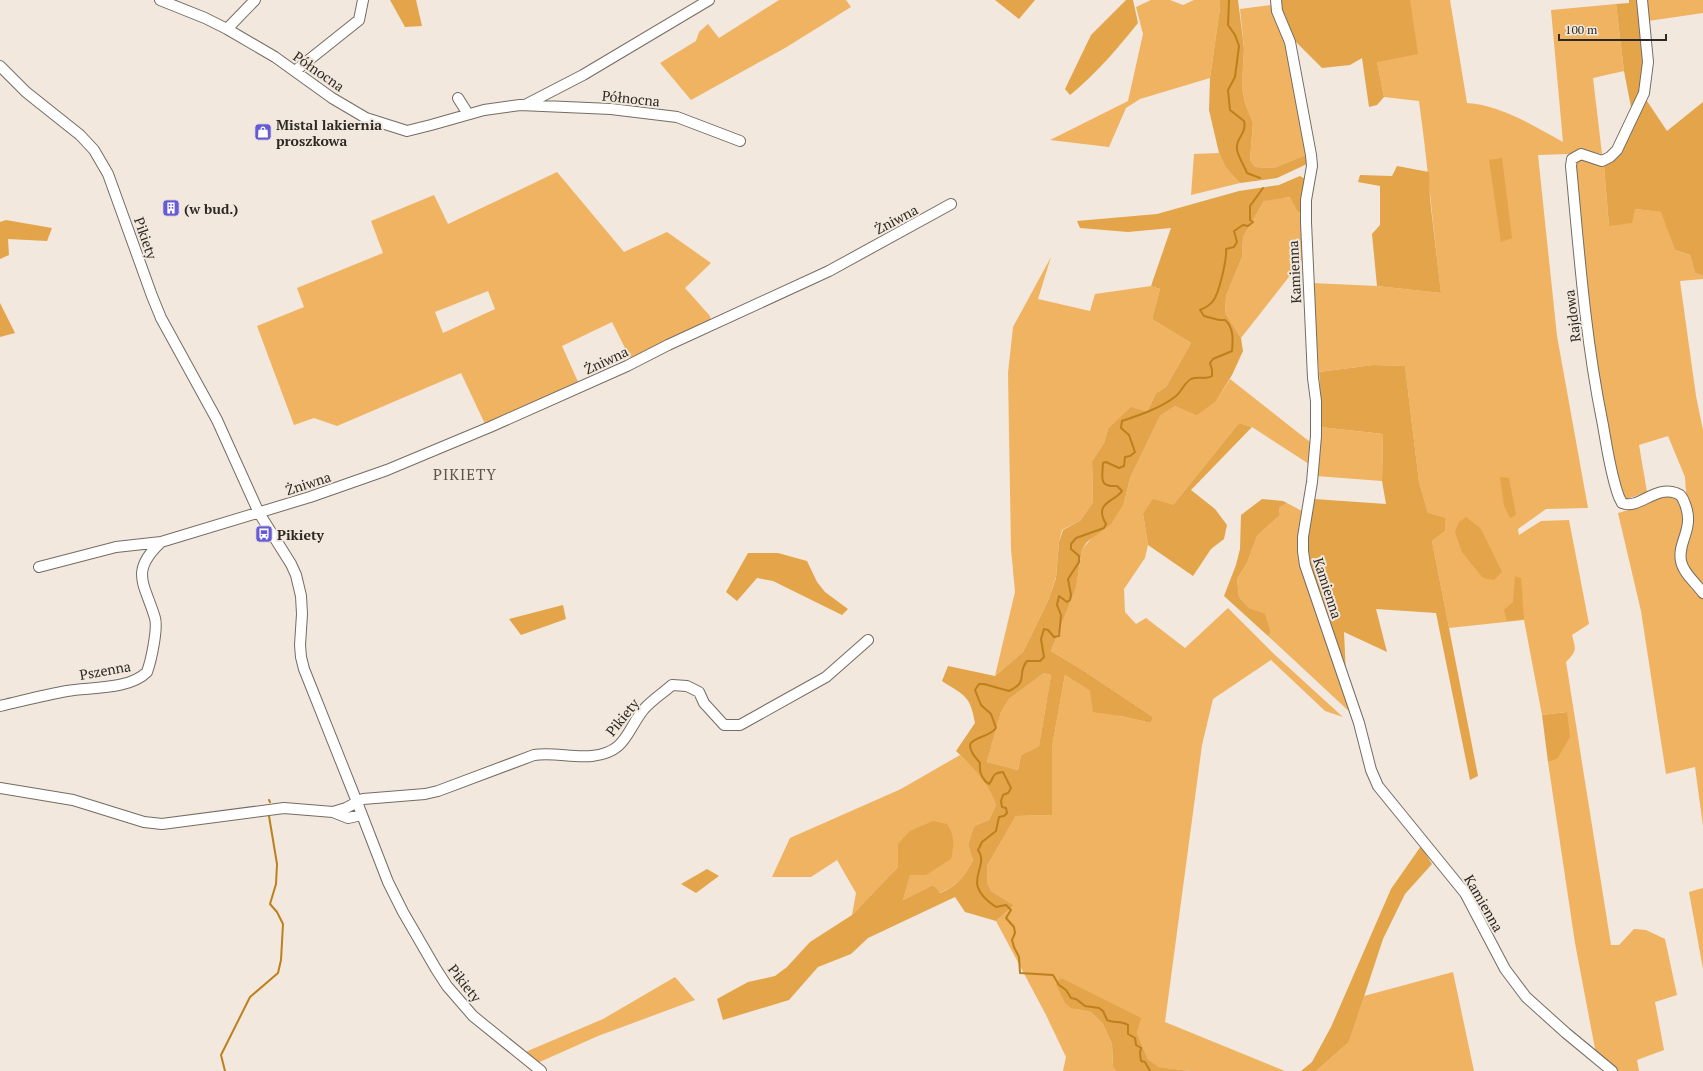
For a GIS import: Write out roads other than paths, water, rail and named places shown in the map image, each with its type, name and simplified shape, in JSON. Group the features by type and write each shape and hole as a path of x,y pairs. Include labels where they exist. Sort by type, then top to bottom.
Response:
{"street":[{"name":"Północna","path":"160,0 180,4 227,29 275,57 332,98 366,118 407,131 497,107 525,106 611,109 677,117 740,141"},
{"path":"227,29 255,0"},
{"path":"295,71 359,20 363,0"},
{"path":"525,106 597,67 709,0"},
{"name":"Kamienna","path":"1276,0 1277,11 1290,42 1312,155 1312,166 1306,200 1306,222 1313,378 1316,401 1316,436 1312,482 1303,537 1305,565 1359,723 1371,770 1378,786 1465,893 1505,969 1526,997 1612,1071"},
{"name":"Rajdowa","path":"1642,0 1648,62 1644,93 1617,150 1610,157 1602,161 1581,154 1572,159 1580,265 1593,376 1606,443 1619,497 1622,503 1633,505 1660,492 1677,493 1682,496 1689,518 1687,533 1680,554 1681,562 1685,571 1703,593"},
{"name":"Pikiety","path":"0,66 26,92 80,135 102,161 161,318 220,426 260,513 296,575 301,596 302,614 300,657 391,888 406,918 447,986 478,1020 541,1071"},
{"path":"458,98 468,114"},
{"name":"Żniwna","path":"260,513 387,470 575,390 829,271 951,204"},
{"path":"39,567 116,547 161,542 260,513"},
{"name":"Pszenna","path":"0,706 68,691 127,683 142,677 147,672 156,624 142,580 143,566 151,552 161,542"},
{"name":"Pikiety","path":"357,802 363,799 425,794 438,791 546,753 591,756 606,753 618,746 626,738 644,709 672,685 687,686 698,692 704,703 724,725 740,725 826,677 868,640"},
{"path":"0,788 73,800 144,822 162,824 284,808 333,812 348,818 362,815"},
{"path":"333,812 346,808 357,802"}],"waterway":[{"path":"1229,0 1228,25 1235,35 1239,46 1235,77 1228,90 1230,110 1244,121 1244,129 1237,145 1237,152 1247,173 1260,178"},
{"path":"1150,1071 1145,1062 1141,1061 1141,1048 1136,1045 1135,1038 1128,1034 1128,1025 1107,1020 1103,1011 1099,1008 1085,1006 1076,999 1071,998 1066,990 1059,985 1053,975 1020,973 1019,957 1012,940 1015,933 1014,927 1006,918 1011,910 1006,905 996,907 985,898 979,890 977,883 981,857 978,850 982,842 996,831 999,817 1004,816 1007,813 1006,808 1002,807 1001,801 1003,795 1008,793 1011,788 1003,772 995,774 989,784 984,780 980,772 980,763 970,747 974,740 986,735 996,728 991,714 981,705 975,690 979,684 984,684 1009,691 1021,681 1022,670 1027,661 1040,661 1044,657 1041,639 1044,629 1048,630 1054,637 1059,636 1061,615 1057,605 1059,596 1067,602 1070,600 1071,595 1068,579 1079,562 1079,556 1071,549 1071,544 1076,538 1104,528 1106,524 1102,511 1106,503 1119,495 1122,491 1117,486 1111,486 1104,483 1102,478 1103,463 1106,462 1119,468 1124,466 1125,457 1130,456 1135,452 1129,435 1121,428 1122,421 1150,411 1164,404 1178,394 1191,379 1207,378 1212,376 1210,363 1213,359 1232,351 1232,334 1228,323 1225,320 1204,316 1200,310 1213,301 1218,291 1222,276 1226,249 1234,247 1237,242 1234,231 1243,225 1248,226 1253,222 1250,220 1250,206 1263,188"},
{"path":"225,1071 221,1055 250,997 278,973 281,960 283,924 277,912 270,904 276,884 277,864 269,816"}],"place":[{"name":"Mistal lakiernia proszkowa","path":"263,132"},
{"name":"(w bud.)","path":"171,208"},
{"name":"Pikiety","path":"264,534"}],"district":[{"name":"PIKIETY","path":"465,474"}]}
